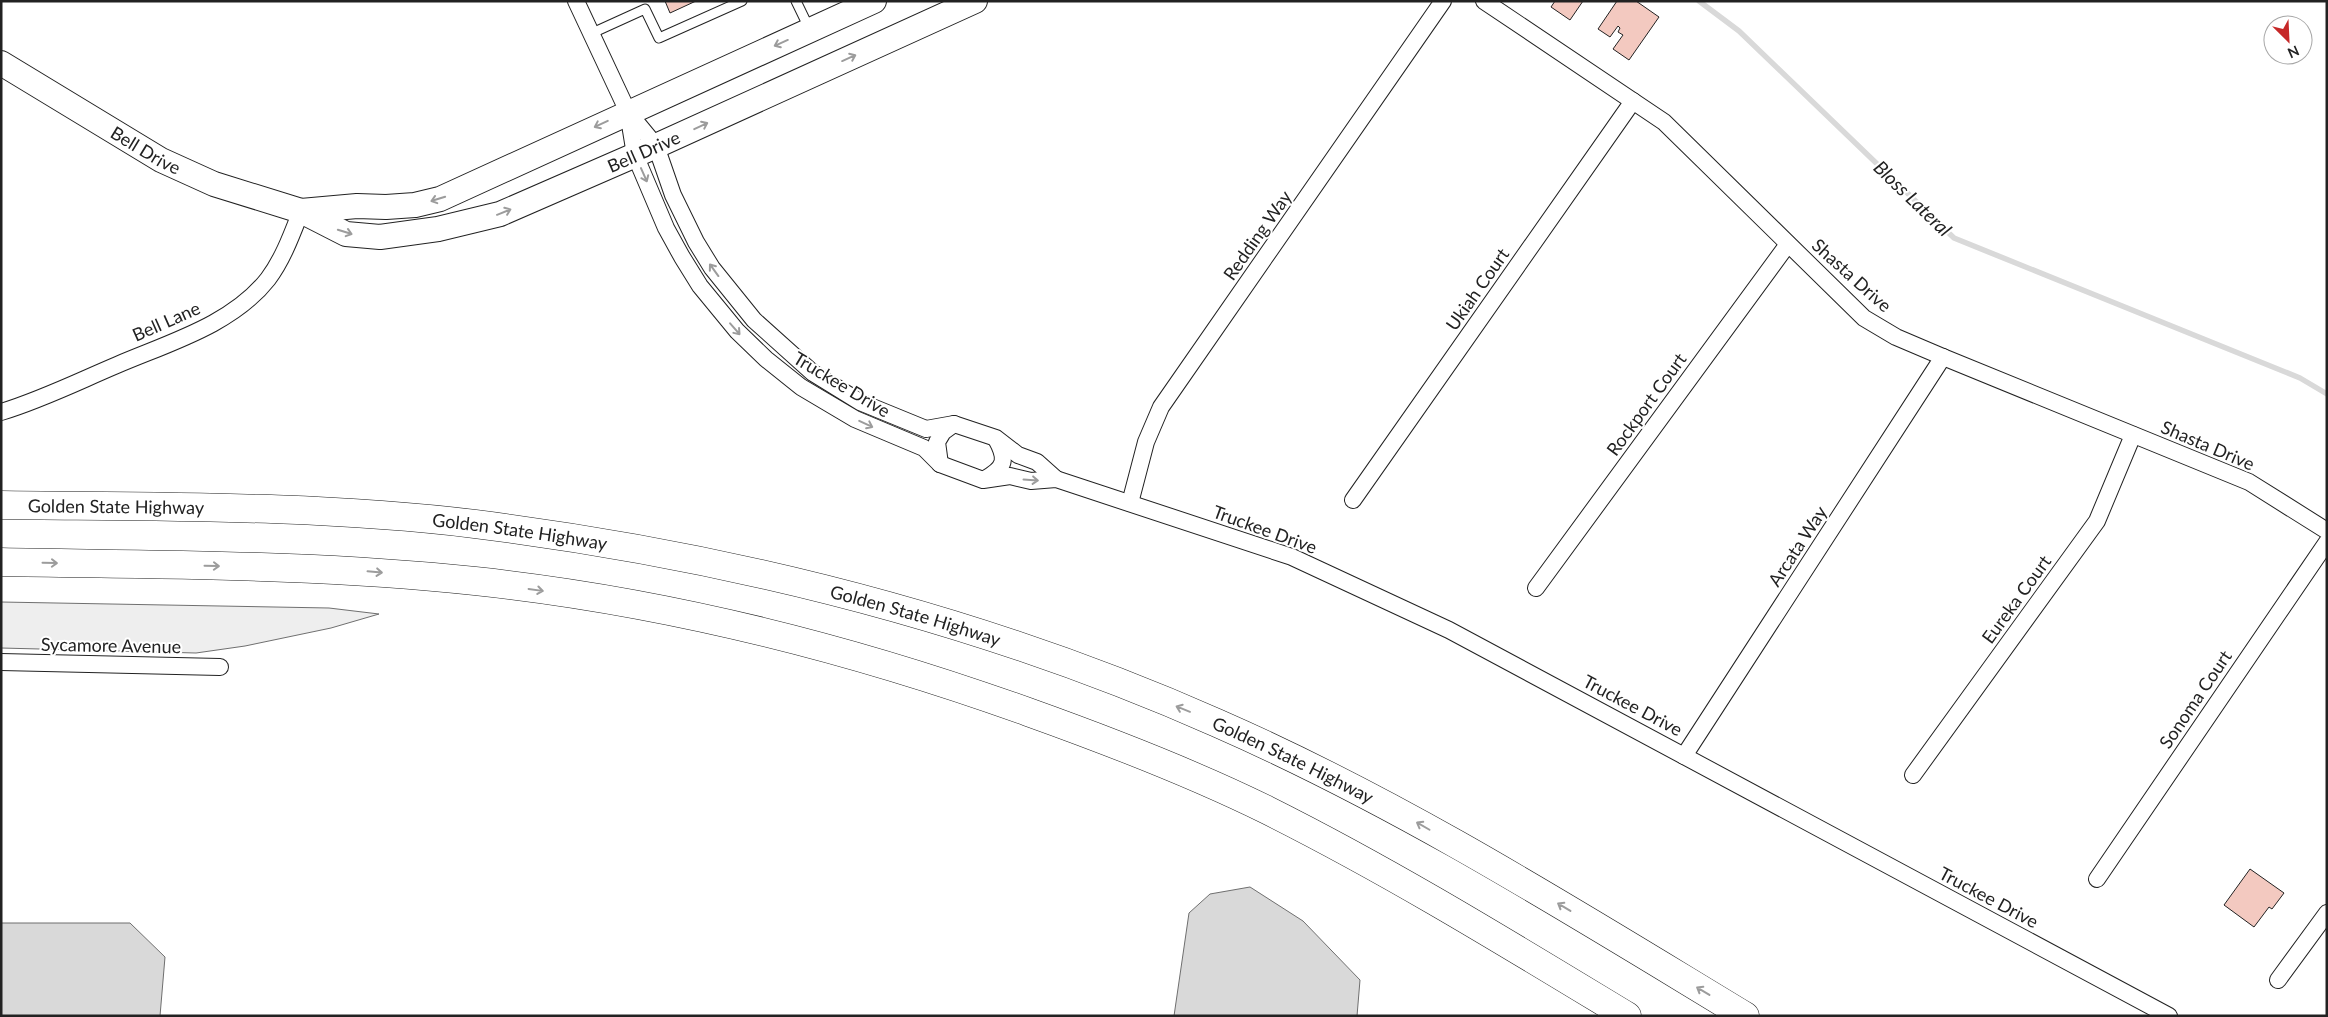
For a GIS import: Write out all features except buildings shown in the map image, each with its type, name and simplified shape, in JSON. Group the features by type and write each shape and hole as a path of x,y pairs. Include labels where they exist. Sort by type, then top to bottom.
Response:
{"highway":[{"name":"Golden State Highway","path":"1,505 197,508 331,513 471,524 629,546 803,584 943,621 1050,656 1217,723 1389,806 1550,898 1745,1016"},
{"path":"1,562 339,569 478,581 580,596 702,618 861,657 968,690 1089,734 1182,771 1250,803 1432,898 1626,1016"}],"street":[{"path":"576,1 628,112"},
{"name":"Bell Drive","path":"302,211 357,206 405,206 440,199 874,1"},
{"name":"Bell Drive","path":"1,63 161,160 214,184 302,211 346,234 380,237 438,229 500,214 646,151 975,1"},
{"name":"Redding Way","path":"1130,503 1146,442 1161,407 1443,1"},
{"name":"Shasta Drive","path":"1484,1 1664,122 1864,318 1896,337 1943,358 2249,482 2327,531"},
{"name":"Ukiah Court","path":"1354,500 1633,101"},
{"name":"Truckee Drive","path":"628,112 646,151 674,195 696,242 712,268 766,332 812,373 860,402 926,429 954,424 996,438 1018,455 1037,462 1056,479"},
{"name":"Truckee Drive","path":"628,112 646,151 666,228 682,257 718,308 737,332 766,359 801,387 855,419 924,448 940,464 983,480 1010,476 1031,481 1056,479 1292,557 1449,630 2169,1016"},
{"name":"Bell Lane","path":"1,412 95,375 222,318 246,301 268,279 302,211"},
{"name":"Rockport Court","path":"1536,588 1788,244"},
{"path":"718,308 735,297"},
{"name":"Arcata Way","path":"1684,756 1943,358"},
{"path":"826,401 837,388"},
{"path":"940,464 937,442 943,432 954,424"},
{"name":"Eureka Court","path":"1913,775 2097,521 2133,435"},
{"path":"983,480 996,473 1003,463 1004,453 996,438"},
{"name":"Sonoma Court","path":"2097,879 2327,542"},
{"name":"Sycamore Avenue","path":"1,662 220,667"},
{"path":"2278,980 2327,913"}],"lane":[{"path":"590,34 645,9 659,38 742,1"},
{"path":"796,1 810,30"}],"shaded area":[{"path":"1,602 329,608 379,614 331,628 245,646 196,653 1,648"},
{"path":"1250,887 1303,921 1360,980 1357,1016 1174,1016 1189,913 1210,894"},
{"path":"1,923 130,923 165,957 160,1016 1,1016"}],"waterway":[{"name":"Bloss Lateral","path":"1699,1 1739,31 1954,238 2300,378 2327,394"}]}
